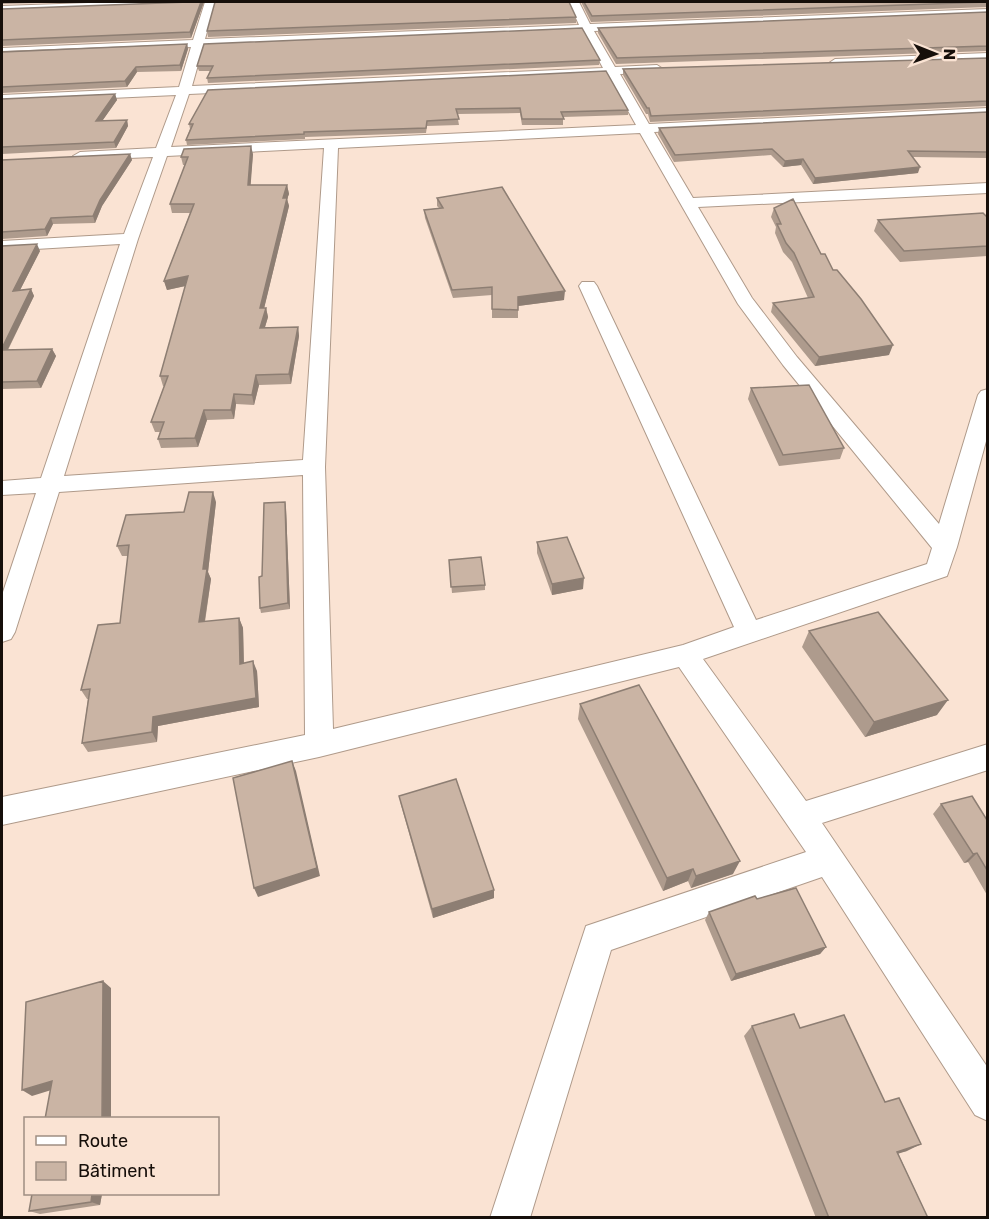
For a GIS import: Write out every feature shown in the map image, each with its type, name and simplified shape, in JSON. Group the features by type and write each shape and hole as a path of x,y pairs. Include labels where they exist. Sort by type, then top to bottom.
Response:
{"street":[{"path":"2,9 190,2"},
{"path":"2,632 130,239 184,91 210,2"},
{"path":"574,2 644,129 744,300 790,361 945,547"},
{"path":"975,2 987,11"},
{"path":"2,51 987,11"},
{"path":"826,63 987,57"},
{"path":"2,99 672,69"},
{"path":"70,157 987,112"},
{"path":"320,744 314,467 331,144"},
{"path":"687,203 987,189"},
{"path":"2,246 130,239"},
{"path":"588,286 749,632"},
{"path":"2,812 320,744 685,655 938,570 987,395"},
{"path":"2,488 314,467"},
{"path":"685,655 829,860 987,1102"},
{"path":"798,818 987,757"},
{"path":"510,1218 598,939 829,860"}],"building":[{"path":"201,2 190,32 2,40 2,9"},
{"path":"215,2 569,2 576,17 207,31"},
{"path":"584,2 987,2 592,16"},
{"path":"987,12 987,46 617,58 598,28"},
{"path":"582,28 600,60 207,78 213,66 197,66 204,44"},
{"path":"187,44 180,65 136,67 125,81 2,87 2,52"},
{"path":"987,58 987,101 651,116 649,108 623,69"},
{"path":"606,71 628,110 561,112 564,119 522,119 520,108 456,109 459,119 427,121 426,128 304,132 304,134 186,140 193,124 189,124 208,90"},
{"path":"115,94 96,121 127,120 114,142 2,147 2,99"},
{"path":"987,112 987,152 908,151 920,167 815,178 803,159 785,161 772,149 675,155 659,128"},
{"path":"251,146 248,185 287,185 283,198 287,198 260,308 266,308 260,328 298,327 289,374 256,375 252,395 234,394 231,410 204,410 195,438 158,439 164,422 151,422 168,376 160,376 188,276 164,281 194,204 170,204 188,157 181,157 184,149"},
{"path":"130,154 100,200 93,216 51,218 45,229 2,232 2,160"},
{"path":"502,187 565,291 518,297 518,310 492,309 492,287 452,290 424,210 443,208 437,198"},
{"path":"793,199 821,254 825,254 833,270 837,270 861,299 893,345 819,357 773,303 814,297 794,253 786,243 777,224 781,224 774,208"},
{"path":"983,213 987,217 987,246 904,251 878,220"},
{"path":"37,244 13,291 31,289 2,348 2,246"},
{"path":"52,349 37,381 2,382 2,350"},
{"path":"809,385 844,448 783,455 751,388"},
{"path":"189,492 213,492 203,569 207,569 199,622 239,618 240,664 253,661 256,698 153,717 152,732 82,743 90,689 81,690 98,625 120,623 129,545 117,546 126,515 184,512"},
{"path":"285,502 288,603 260,608 259,577 262,576 264,503"},
{"path":"567,537 584,578 552,584 537,542"},
{"path":"481,557 485,585 451,587 449,560"},
{"path":"878,612 948,700 874,722 809,631"},
{"path":"639,685 740,861 696,876 693,869 667,878 580,704"},
{"path":"292,761 317,868 254,888 233,778"},
{"path":"456,779 494,890 432,909 399,796"},
{"path":"972,796 987,820 987,870 977,853 973,854 941,804"},
{"path":"796,888 826,947 736,974 709,912 755,896 757,899"},
{"path":"103,981 102,1117 45,1117 52,1081 22,1090 26,1002"},
{"path":"794,1014 800,1028 844,1015 885,1102 899,1098 921,1144 897,1152 928,1218 829,1218 752,1026"},
{"path":"32,1195 92,1195 91,1202 29,1211"}]}
